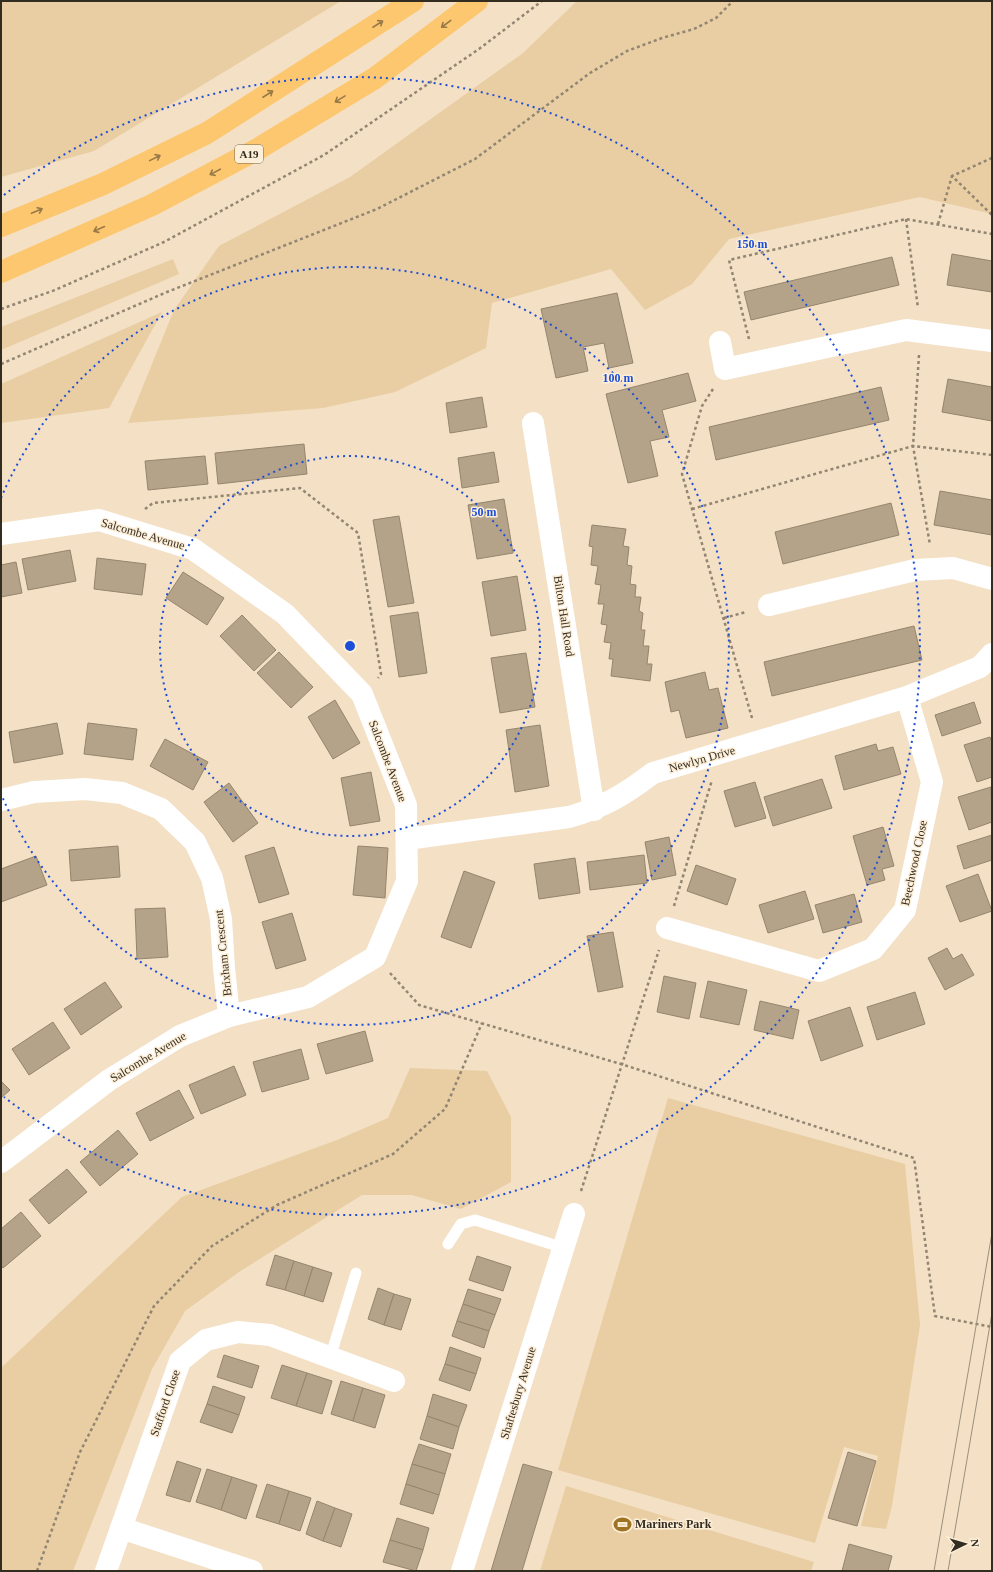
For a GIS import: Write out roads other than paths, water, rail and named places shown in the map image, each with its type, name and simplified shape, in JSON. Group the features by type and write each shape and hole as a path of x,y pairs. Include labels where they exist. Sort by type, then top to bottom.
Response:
{"highway":[{"path":"1,226 103,184 207,133 413,1"},
{"name":"A19","path":"1,272 152,206 256,150 375,78 477,1"}],"street":[{"path":"720,342 725,370 906,330 992,341"},
{"name":"Bilton Hall Road","path":"533,423 594,810"},
{"name":"Salcombe Avenue","path":"1,534 99,520 193,549 285,614 362,694 406,805 407,881 375,957 308,997 229,1016 180,1036 109,1080 1,1162"},
{"path":"769,605 915,570 953,568 992,579"},
{"name":"Newlyn Drive","path":"406,839 569,817 594,810 625,794 654,773 907,698 980,667 992,654"},
{"name":"Beechwood Close","path":"667,928 819,971 873,949 905,910 932,782 907,698"},
{"name":"Brixham Crescent","path":"1,800 34,792 85,789 122,793 161,809 195,842 212,878 221,919 229,1016"},
{"name":"Shaftesbury Avenue","path":"462,1571 574,1214"},
{"name":"Stafford Close","path":"106,1571 180,1361 206,1340 238,1332 270,1335 394,1381"},
{"path":"121,1528 252,1571"}],"lane":[{"path":"448,1244 461,1224 475,1220 564,1248"},
{"path":"330,1358 356,1274"}],"tram line":[{"path":"934,1571 992,1233"},
{"path":"948,1571 992,1313"}],"place":[{"name":"Mariners Park","path":"622,1524"}]}
